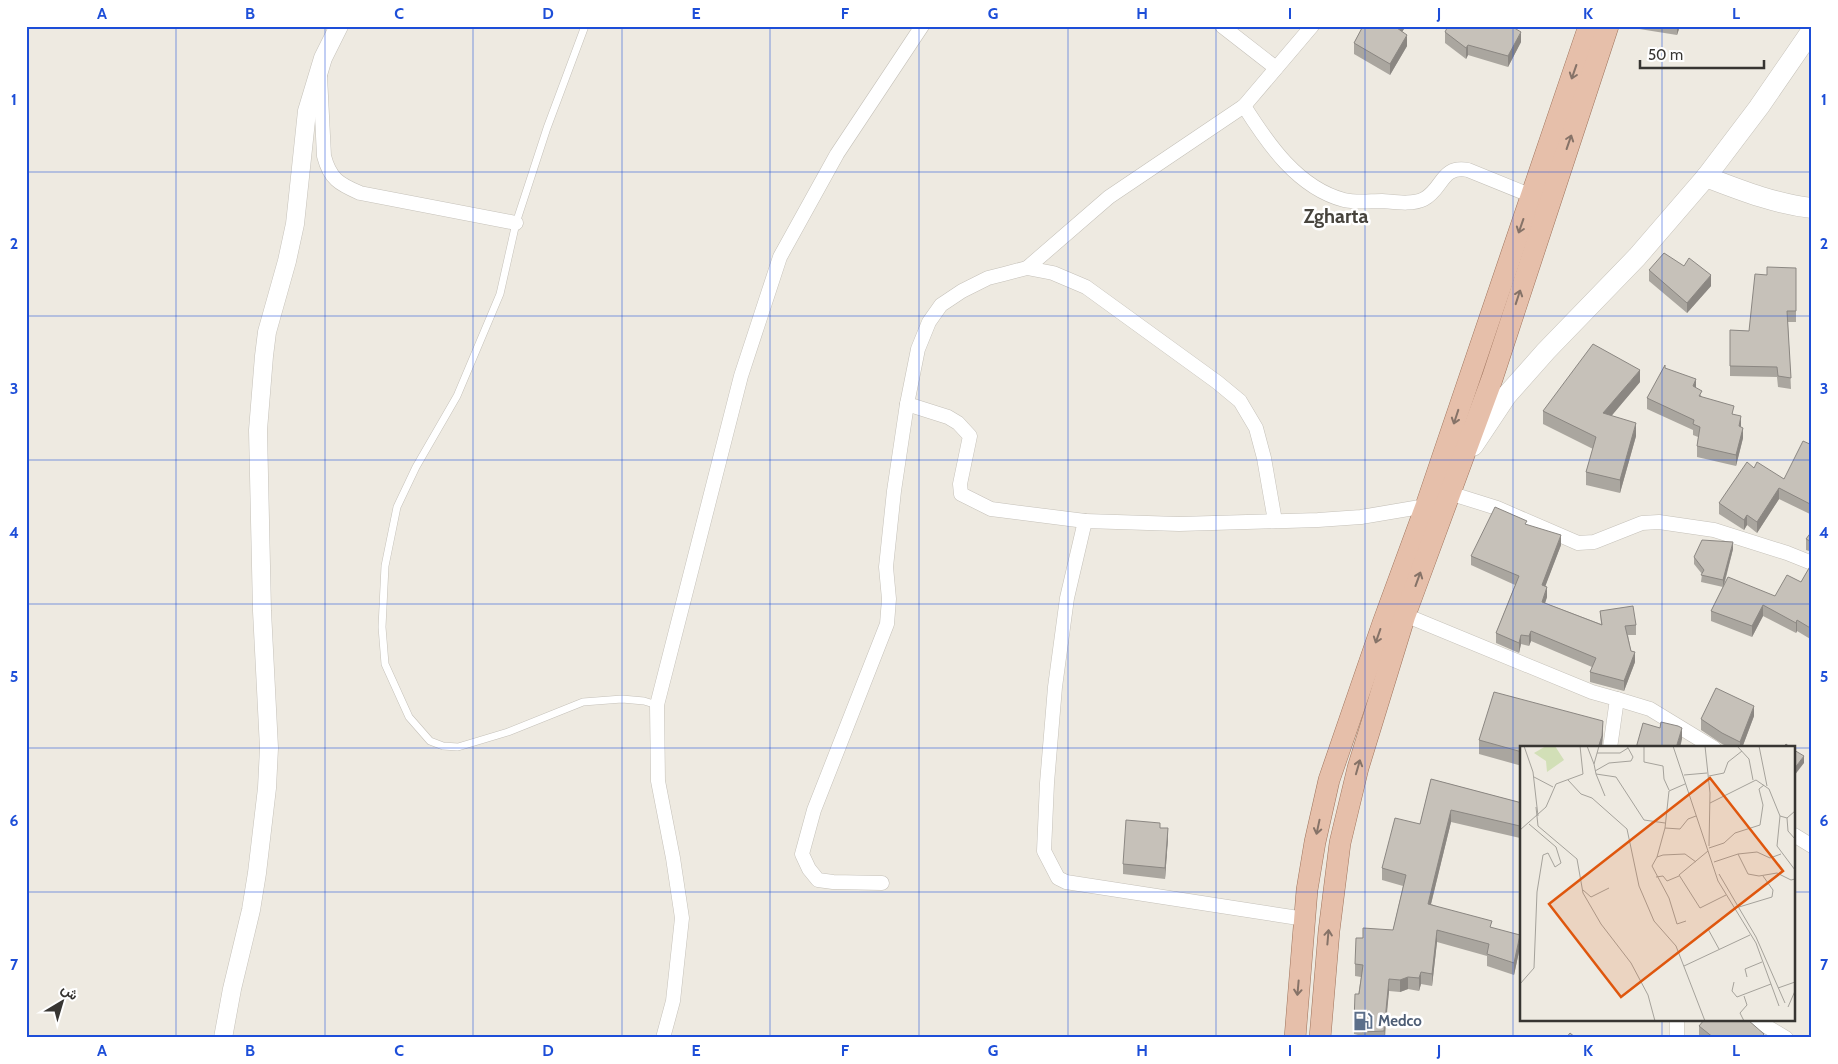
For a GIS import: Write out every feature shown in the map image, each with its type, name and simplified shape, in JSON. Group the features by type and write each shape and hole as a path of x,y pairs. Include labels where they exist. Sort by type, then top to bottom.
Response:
{"main road":[{"path":"1295,1038 1304,919 1315,842 1329,780 1426,506 1589,26"},
{"path":"1320,1038 1328,931 1340,843 1358,768 1405,616 1492,379 1608,26"},
{"path":"1456,474 1507,394 1637,257 1706,177 1759,107 1812,30"},
{"path":"1706,177 1768,199 1812,208"},
{"path":"1471,371 1492,379"}],"street":[{"path":"223,1038 258,874 267,788 269,748 262,611 258,430 264,356 267,332 287,261 295,224 307,110 323,58 339,26"},
{"path":"663,1038 672,1001 682,918 673,858 658,782 657,705 741,376 780,257 837,154 922,26"},
{"path":"1222,26 1276,68"},
{"path":"1027,268 1109,197 1244,106 1312,26"},
{"path":"323,58 320,78 324,156 327,168 340,184 360,193 516,223"},
{"path":"1244,106 1277,154 1313,186 1345,200 1408,203 1422,200 1434,190 1444,177 1452,170 1458,168 1468,170 1532,196"},
{"path":"882,884 818,880 809,869 802,854 814,810 887,624 890,599 886,567 894,491 907,404 918,349 930,322 941,305 962,291 988,278 1027,268 1053,273 1086,287 1217,382 1240,401 1256,428 1264,458 1275,521"},
{"path":"907,404 948,417 958,423 970,436 960,484 961,494 991,510 1086,521 1179,524 1361,517 1426,506"},
{"path":"1449,494 1497,508 1578,543 1594,542 1642,523 1659,522 1714,530 1788,553 1812,563"},
{"path":"1086,521 1067,598 1055,687 1047,783 1044,850 1053,869 1058,878 1066,882 1304,919"},
{"path":"1405,616 1592,692 1656,712 1711,746"},
{"path":"1610,746 1618,699"},
{"path":"1796,836 1812,846"},
{"path":"1676,1038 1677,1022"},
{"path":"1759,1022 1786,1038"}],"lane":[{"path":"585,26 547,128 516,223 500,294 457,396 416,467 397,507 385,566 382,627 385,664 409,717 430,741 443,746 458,747 508,732 583,702 622,699 644,701 657,705"}],"building":[{"path":"1363,26 1399,26 1397,28 1407,35 1390,64 1354,43"},
{"path":"1448,26 1511,26 1521,32 1508,56 1468,45 1466,48 1445,32"},
{"path":"1664,253 1684,266 1689,258 1711,275 1687,303 1649,270"},
{"path":"1767,267 1796,268 1796,311 1787,311 1791,378 1778,376 1777,367 1730,366 1730,330 1749,331 1755,274 1767,275"},
{"path":"1593,344 1640,370 1603,413 1636,423 1620,480 1586,472 1596,437 1543,411"},
{"path":"1665,365 1665,368 1696,379 1693,386 1702,391 1699,396 1734,406 1732,414 1741,416 1739,426 1743,428 1736,455 1697,446 1700,427 1693,424 1694,420 1647,398"},
{"path":"1803,441 1812,445 1812,505 1779,488 1757,522 1747,515 1744,520 1719,503 1747,462 1754,468 1757,462 1784,479"},
{"path":"1495,507 1527,521 1525,524 1561,535 1542,585 1547,587 1542,602 1602,625 1600,611 1633,606 1636,625 1625,626 1631,651 1635,652 1624,681 1590,672 1596,658 1531,631 1529,636 1521,635 1519,643 1496,633 1519,576 1471,556"},
{"path":"1812,531 1812,542 1806,539"},
{"path":"1702,540 1733,542 1723,580 1701,575 1704,570 1694,557"},
{"path":"1812,563 1812,629 1797,620 1796,623 1763,605 1752,626 1711,611 1728,577 1775,596 1787,575 1801,582"},
{"path":"1716,688 1754,706 1740,742 1701,719"},
{"path":"1494,692 1603,721 1602,736 1599,746 1520,746 1520,751 1479,740"},
{"path":"1661,722 1682,728 1677,746 1637,746 1643,723 1660,728"},
{"path":"1796,751 1804,756 1796,766"},
{"path":"1431,779 1520,802 1520,826 1451,810 1428,904 1492,921 1490,927 1520,935 1514,963 1487,954 1489,944 1437,930 1432,974 1421,972 1419,978 1389,979 1384,1031 1362,1032 1362,1027 1358,1028 1358,1023 1354,1022 1355,994 1359,994 1363,965 1355,964 1356,938 1363,938 1363,928 1393,930 1406,875 1382,868 1395,818 1420,824"},
{"path":"1126,820 1160,823 1160,828 1168,828 1165,868 1123,864"},
{"path":"1702,1022 1750,1022 1764,1034 1761,1038 1714,1038 1699,1026"},
{"path":"1570,1033 1576,1038 1566,1038"}],"place":[{"name":"Medco","path":"1363,1021"}],"district":[{"name":"Zgharta","path":"1336,216"}]}
